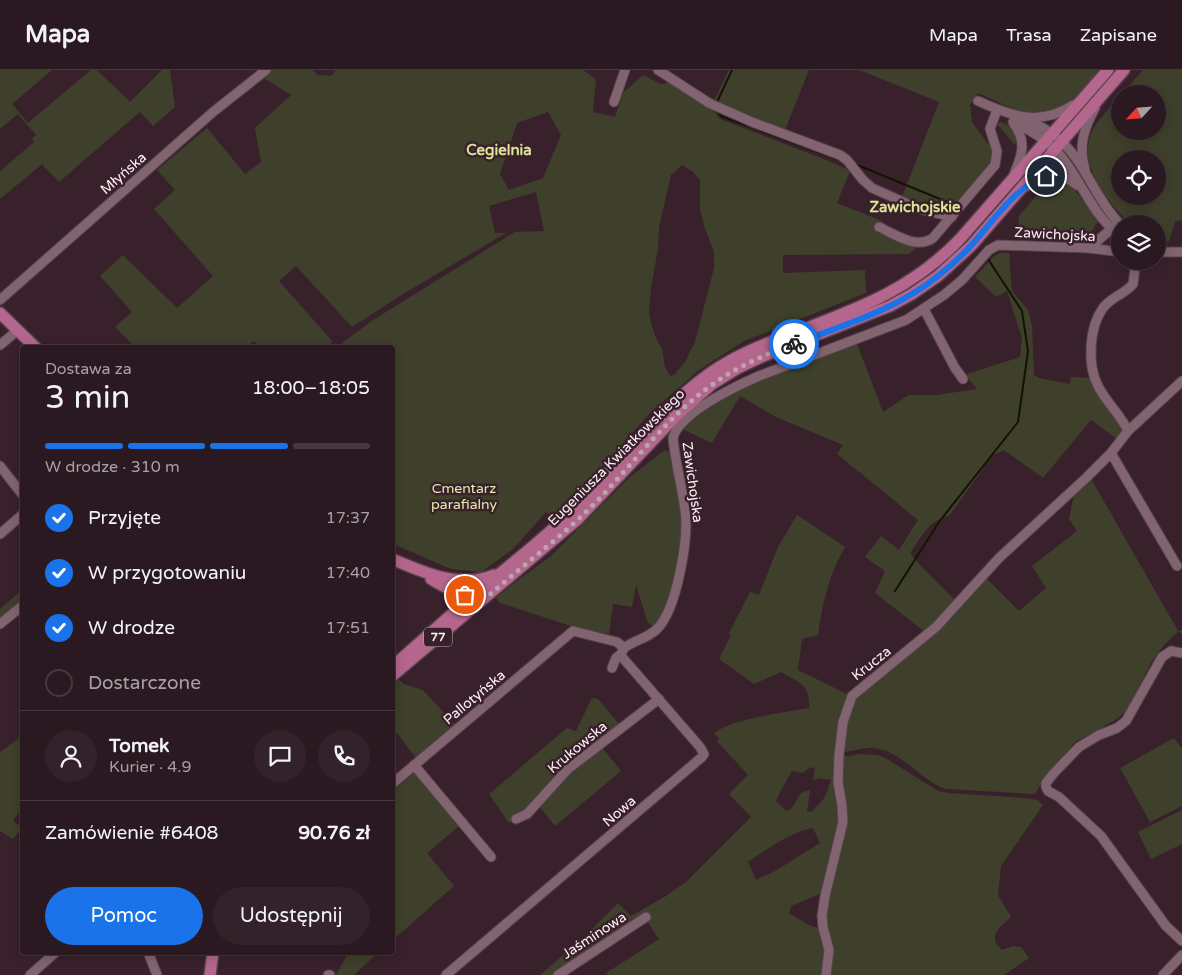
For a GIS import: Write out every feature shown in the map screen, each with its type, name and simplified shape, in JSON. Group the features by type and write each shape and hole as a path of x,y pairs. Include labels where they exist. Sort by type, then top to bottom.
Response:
{"main road":[{"name":"77","path":"1048,137 1108,70"},
{"name":"77","path":"1058,145 1124,70"},
{"name":"Eugeniusza Kwiatkowskiego","path":"395,663 570,514 665,412 694,385 717,368 749,351 862,306 910,282 954,245 1048,137"},
{"name":"Eugeniusza Kwiatkowskiego","path":"395,674 586,512 672,420 707,388 749,363 881,310 912,294 938,276 958,259 1058,145"},
{"path":"0,313 33,345"},
{"path":"395,560 449,584 472,597 487,597"},
{"path":"449,584 477,580 503,571"},
{"path":"449,584 453,600 453,613"},
{"path":"469,612 472,597"},
{"path":"210,975 213,955"}],"street":[{"name":"Młyńska","path":"0,300 212,112 248,86 266,70"},
{"path":"614,102 625,70"},
{"path":"658,70 710,103 752,122 840,155 847,160 872,188 919,209 952,217"},
{"path":"1088,179 1082,157 1084,132 1106,89"},
{"path":"978,101 998,110 1039,119 1067,110 1080,101"},
{"path":"879,227 914,243 924,243 932,238 995,165 997,151 990,129 998,110"},
{"path":"998,110 1013,122 1048,137"},
{"path":"1021,116 1048,137"},
{"path":"1012,179 1023,145 1019,131 1013,122"},
{"name":"Zawichojska","path":"1048,137 1058,145 1088,179 1111,216"},
{"name":"Zawichojska","path":"1058,145 1065,161 1096,212 1111,221"},
{"name":"Zawichojska","path":"1012,198 1034,181 1050,175 1066,177 1082,189"},
{"path":"1089,248 1111,230"},
{"name":"Zawichojska","path":"622,651 649,635 662,624 672,603 686,533 686,509 673,438 678,428 708,402 736,386 890,326 924,309 949,291 966,276 989,250 998,245 1089,248 1111,251"},
{"path":"1166,248 1179,252"},
{"path":"1166,252 1179,252"},
{"path":"1128,431 1097,386 1091,345 1092,336 1102,310 1111,300 1133,284 1135,270"},
{"path":"924,309 963,379"},
{"path":"0,345 18,330"},
{"name":"Krucza","path":"826,975 829,950 822,916 843,822 838,768 842,722 848,702 858,689 936,627 999,558 1111,453 1128,431 1182,381"},
{"path":"1111,453 1177,566"},
{"path":"0,466 20,491"},
{"path":"0,534 20,517"},
{"path":"0,624 20,612"},
{"name":"Pallotyńska","path":"395,781 574,631 617,642 622,651"},
{"path":"1182,653 1171,650 1162,657 1126,721 1117,728 1093,738 1079,747 1063,762 1046,783 1048,791 1059,798 1101,836 1166,926 1182,941"},
{"path":"612,668 616,658 622,651"},
{"name":"Nowa","path":"446,975 704,754 659,699 627,664 622,651"},
{"name":"Krukowska","path":"516,820 527,814 568,769 659,699"},
{"path":"414,765 491,857"},
{"name":"Jaśminowa","path":"558,975 646,917"},
{"path":"30,975 53,955"},
{"path":"149,955 157,975"},
{"path":"1163,975 1182,955"}],"green space":[{"path":"0,70 52,70 12,104 28,123 91,70 97,70 130,102 162,70 170,70 175,107 153,126 140,112 59,182 42,164 0,199 0,171 34,142 32,139 36,135 18,114 0,129"},
{"name":"Cmentarz parafialny","path":"270,70 312,70 318,75 331,76 336,70 583,70 596,79 593,112 615,117 623,93 643,75 661,84 671,82 712,109 720,119 850,171 837,203 882,221 885,233 919,245 909,254 783,255 783,273 865,270 866,293 744,341 699,370 651,412 588,482 552,518 546,512 513,549 481,572 451,569 395,545 395,345 340,345 373,320 515,232 544,231 536,192 489,206 495,233 506,233 403,294 352,327 296,266 279,281 333,342 328,345 257,345 254,341 249,345 133,345 115,327 132,312 100,276 123,255 177,308 213,276 154,209 175,190 157,170 207,128 245,174 261,162 255,128 291,95 262,77","holes":["548,112 561,135 543,178 509,190 500,174 517,123","682,165 692,171 700,180 700,208 704,226 714,252 714,268 695,342 685,362 674,375 670,376 665,367 662,349 651,324 649,313 651,287 658,249 659,227 671,175"]},
{"path":"729,70 809,70 785,130 714,101"},
{"path":"859,70 1102,70 1078,97 1062,109 1033,114 1020,112 978,93 970,105 972,122 991,148 993,160 955,208 938,212 902,197 939,102"},
{"path":"1143,70 1182,70 1182,220 1175,221 1169,242 1166,241 1166,215 1121,215 1113,205 1166,205 1166,150 1111,150 1111,202 1100,186 1089,163 1089,140 1102,117 1111,106 1111,140 1166,140 1166,85 1130,85"},
{"path":"1000,122 1010,127 1020,144 1014,144 997,124"},
{"path":"1051,178 1071,184 1098,221 1088,237 1081,239 1017,236 1019,216"},
{"path":"1000,253 1009,253 1012,291 1028,310 1032,326 1034,375 1039,378 1070,384 1071,377 1091,378 1124,426 1117,439 1091,420 1043,478 1004,450 993,455 949,516 931,525 910,553 955,600 925,632 875,593 885,571 865,557 881,536 899,550 918,520 837,454 843,445 776,417 740,396 712,443 682,429 699,414 741,390 789,369 857,344 883,412 909,395 936,395 977,389 967,374 1020,357 1022,338 1007,291 996,297 975,277 993,257"},
{"path":"665,450 669,452 683,520 675,579 667,604 654,627 648,623 636,585 632,607 613,604 609,634 574,627 500,603 496,598 551,556 631,476"},
{"path":"1090,477 1178,631 1152,661 1127,710 1117,719 1075,742 1045,777 1035,794 946,789 928,780 903,761 885,751 871,748 841,752 848,714 855,695 869,685 984,576 1019,611 1046,588 1032,566 1077,531 1069,519 1073,500 1077,491"},
{"path":"797,515 845,547 839,557 827,590 818,635 802,639 798,670 849,695 842,719 840,820 824,892 791,906 789,914 809,925 822,928 826,941 823,975 608,975 606,973 659,939 646,920 561,975 540,975 581,940 618,903 631,916 686,882 751,817 729,794 748,775 717,741 719,738 714,734 732,724 745,720 809,708 808,694 802,685 781,672 754,684 719,659 731,635 729,633 750,592 759,595 778,547","holes":["810,767 815,769 813,780 820,778 831,780 825,797 813,811 807,812 810,790 801,793 791,809 786,811 776,801 780,792 792,771 803,773","813,828 820,843 775,871 756,880 748,862 788,837"]},
{"path":"20,592 20,601 0,618 0,609"},
{"path":"399,680 404,684 423,690 456,726 417,759 395,731 395,683"},
{"path":"592,698 598,699 620,725 526,811 509,823 489,794 567,728 576,731"},
{"path":"20,737 20,810 13,821 20,826 20,830 13,839 0,831 0,752"},
{"path":"1174,738 1182,749 1182,806 1150,822 1120,768"},
{"path":"601,746 621,771 555,826 538,805 568,773"},
{"path":"859,754 878,755 887,759 938,791 1024,798 1037,800 1043,805 1001,866 998,895 1011,917 996,932 995,940 997,945 1002,950 1013,946 1021,947 1029,958 1004,975 828,975 824,921 839,852 842,756"},
{"path":"415,772 460,825 427,853 454,886 395,938 395,789"},
{"path":"1182,810 1182,844 1151,859 1138,832"},
{"path":"347,955 376,955 354,975 336,975"}],"waterway":[{"path":"717,102 732,70"},
{"path":"718,111 721,116 842,161"},
{"path":"855,164 957,206"},
{"path":"895,591 939,522 1018,422 1028,351 1022,311 988,259"}],"way so far":[{"path":"465,595 487,597 567,530 607,491 679,413 707,388 743,366 794,344"}],"district":[{"name":"Cegielnia","path":"499,150"},
{"name":"Zawichojskie","path":"915,207"}],"route":[{"path":"794,344 900,302 924,287 949,268 967,250 1012,198 1034,181 1046,176"}]}
